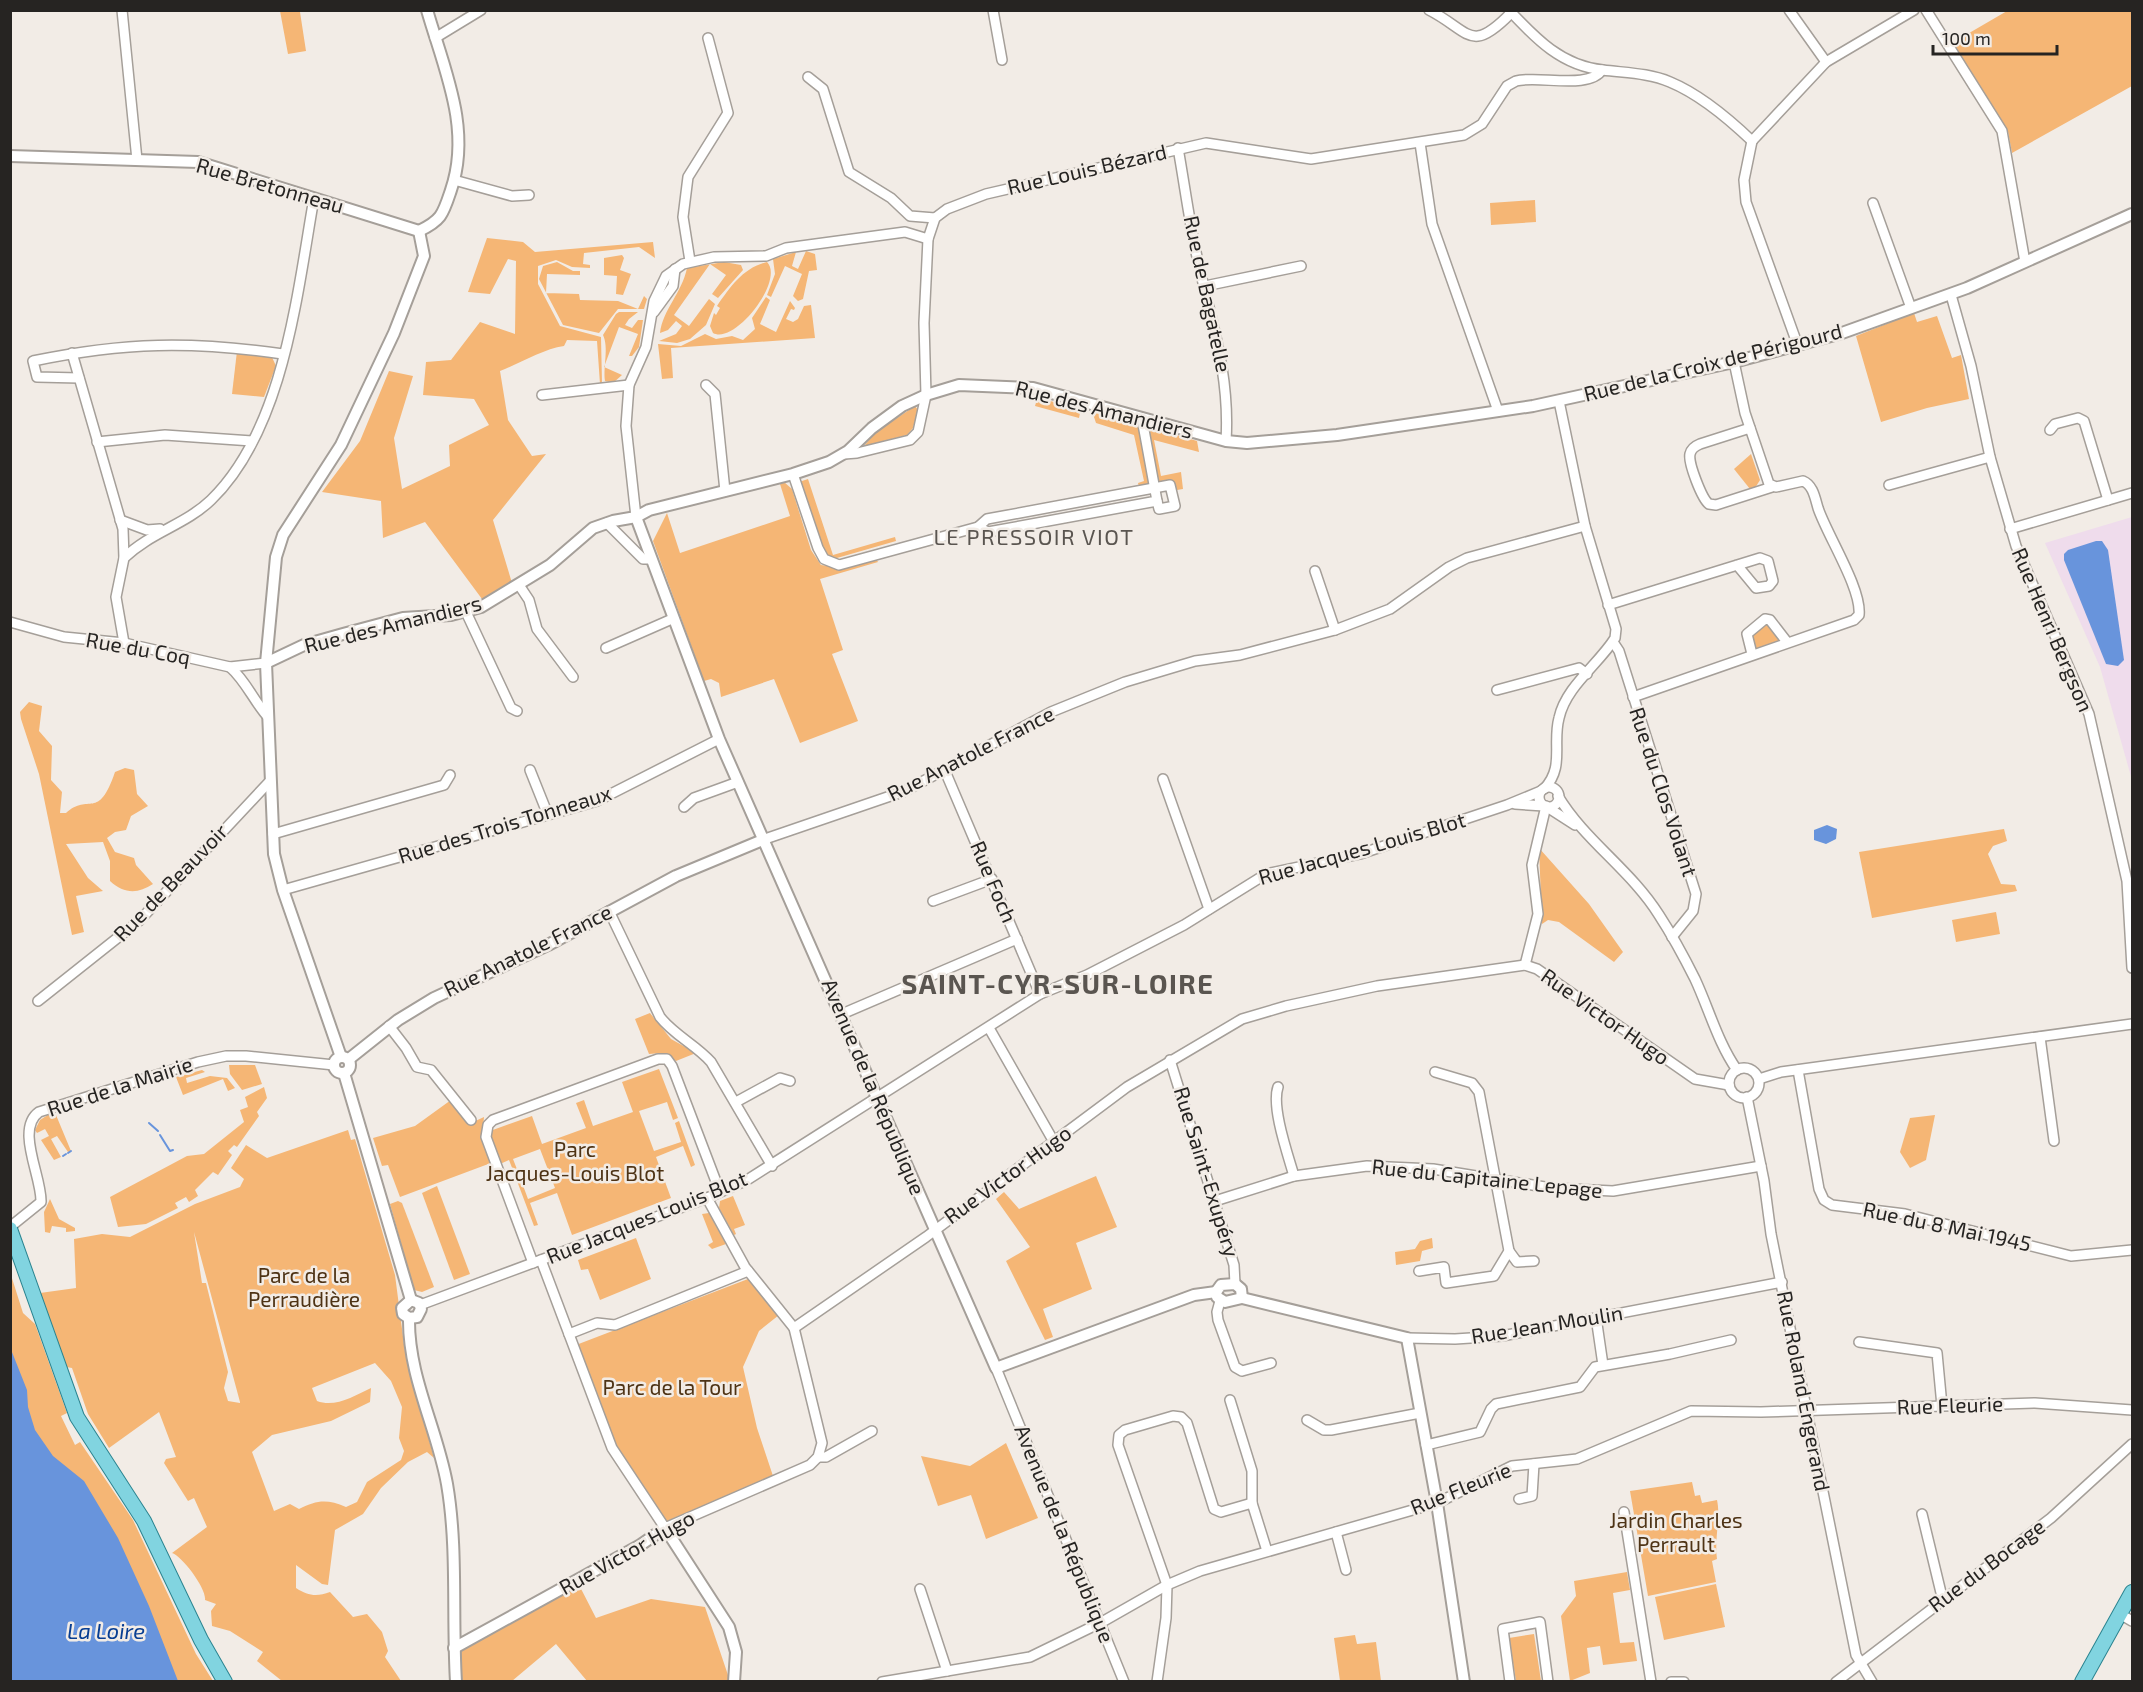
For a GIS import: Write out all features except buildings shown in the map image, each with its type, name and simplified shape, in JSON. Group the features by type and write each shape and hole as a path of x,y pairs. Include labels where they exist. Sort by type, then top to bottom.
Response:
{"main road":[{"path":"10,1228 77,1417 144,1521 201,1640 225,1682"},
{"path":"2082,1682 2126,1617 2133,1592"}],"street":[{"path":"122,10 137,160"},
{"path":"409,1318 419,1315 344,1073 351,1066 341,1060 283,891 274,854 266,663 278,546 341,446 370,387 422,260 424,251 419,231 438,221 454,180 459,154 458,128 454,103 427,10"},
{"path":"435,38 481,10"},
{"path":"993,10 1002,60"},
{"path":"1429,10 1461,32 1478,37 1488,34 1510,12 1551,51 1567,60 1602,70 1636,73 1670,82 1706,105 1752,141"},
{"path":"1789,10 1826,62"},
{"path":"1798,346 1746,202 1744,180 1752,141 1826,62 1914,10"},
{"path":"1926,10 2002,131 2025,262"},
{"path":"690,261 683,217 688,177 728,113 708,38"},
{"name":"Rue Louis Bézard","path":"935,218 968,199 1206,143 1311,159 1420,143 1474,131 1507,86 1516,81 1586,80 1598,76 1602,70"},
{"path":"808,77 823,89 849,172 891,198 910,216 935,218 928,240 924,323 926,395 923,416 914,438 857,453 844,454"},
{"path":"1420,143 1432,224 1497,411"},
{"name":"Rue de Bagatelle","path":"1178,148 1197,257 1226,381 1226,441"},
{"name":"Rue Bretonneau","path":"10,156 180,161 214,165 419,231"},
{"path":"454,180 512,196 529,195"},
{"path":"124,558 147,538 190,516 217,494 239,467 270,398 283,354 314,198"},
{"path":"1873,203 1911,308"},
{"name":"Rue de la Croix de Périgourd","path":"1559,401 1798,346 1951,295 2133,214"},
{"path":"636,517 627,436 629,385 646,347 652,314 673,286 673,271 690,261 714,257 766,256 794,247 905,232 928,240"},
{"path":"1205,286 1301,266"},
{"name":"Rue Henri Bergson","path":"1951,295 1971,366 1990,457 2010,529 2026,572 2089,714 2127,881 2133,968"},
{"path":"79,378 36,377 33,361 72,352 170,343 283,354"},
{"path":"72,352 120,519 124,558 116,597 124,643"},
{"path":"1734,362 1750,428 1772,487"},
{"path":"542,395 629,385"},
{"path":"706,385 715,393 725,490"},
{"name":"Rue des Amandiers","path":"266,663 304,645 404,618 466,612 481,607 550,565 583,535 607,523 636,517 649,510 793,474 844,454 885,417 926,395 959,385 1018,386 1226,441 1247,443 1326,436 1559,401"},
{"path":"1507,805 1546,806 1555,804 1558,794 1558,718 1569,694 1613,642 1616,629 1585,526 1559,401"},
{"path":"2050,430 2055,424 2078,418 2084,421 2108,500"},
{"path":"793,474 818,548 824,559 839,566 978,527 987,519 1155,488 1170,485 1175,506 1159,509 1157,501 1155,488 1142,419"},
{"path":"1633,697 1854,620 1860,611 1849,577 1827,533 1808,482 1797,480 1716,505 1709,504 1703,498 1690,459 1693,448 1750,428"},
{"path":"97,442 165,435 252,441"},
{"path":"1889,485 1990,457"},
{"path":"2010,529 2133,493"},
{"path":"1100,498 1103,511"},
{"path":"978,527 988,532 1157,501"},
{"path":"1025,512 1027,525"},
{"name":"Avenue de la République","path":"636,517 672,619 719,739 996,1368 1102,1622 1124,1682"},
{"path":"120,519 147,530 168,527"},
{"path":"607,523 643,559 651,559"},
{"name":"Rue Anatole France","path":"341,1060 434,998 548,945 676,876 765,839 905,791 1051,712 1125,682 1195,661 1240,655 1335,630 1390,609 1449,567 1467,558 1585,526"},
{"path":"1608,605 1737,565"},
{"path":"1315,572 1335,630"},
{"path":"519,585 529,600 537,628 573,677"},
{"path":"466,612 511,708 517,711"},
{"path":"606,648 672,619"},
{"path":"1752,654 1747,634 1765,619 1770,620 1787,642"},
{"name":"Rue du Coq","path":"10,622 64,637 124,643 230,667 266,663"},
{"name":"Rue du Clos Volant","path":"1613,642 1619,651 1696,894 1693,911 1672,937"},
{"path":"230,667 242,678 256,704 268,717"},
{"path":"1497,690 1579,668 1587,674"},
{"name":"Rue des Trois Tonneaux","path":"283,891 597,801 719,739"},
{"path":"1557,766 1553,778 1542,790 1539,800 1587,833"},
{"path":"530,770 548,815"},
{"name":"Rue Foch","path":"945,771 1040,994"},
{"path":"273,834 444,785 450,775"},
{"path":"1163,779 1209,909"},
{"name":"Rue de Beauvoir","path":"38,1001 140,921 270,781"},
{"path":"684,807 694,798 738,782"},
{"path":"1542,790 1553,788 1587,833 1638,887 1672,937 1737,1070"},
{"name":"Rue Jacques Louis Blot","path":"416,1303 707,1198 772,1166 1040,994 1087,975 1184,925 1266,874 1360,854 1507,805 1542,790"},
{"path":"1525,965 1538,914 1532,865 1546,806"},
{"path":"933,901 992,879"},
{"path":"609,911 660,1017 667,1027 698,1048 711,1062 772,1166"},
{"path":"842,1014 1017,939"},
{"name":"Rue Victor Hugo","path":"794,1328 926,1237 934,1228 1127,1087 1242,1019 1263,1011 1377,986 1525,965 1537,969 1695,1079 1729,1085"},
{"path":"1759,1079 1798,1070 2133,1024"},
{"path":"389,1026 417,1067 431,1070 471,1120"},
{"path":"989,1028 1054,1142"},
{"path":"2040,1037 2054,1142"},
{"name":"Rue de la Mairie","path":"10,1228 41,1202 28,1130 30,1122 39,1112 198,1062 226,1056 341,1060"},
{"path":"720,1192 672,1066 666,1059 658,1059 527,1107 493,1120 488,1125 486,1137 569,1334 612,1448 729,1627 736,1652 734,1682"},
{"name":"Rue Saint-Exupéry","path":"1170,1060 1234,1265 1235,1284"},
{"path":"1747,1069 1759,1079 1757,1091 1747,1097 1734,1094 1729,1085 1732,1074 1737,1070 1747,1069"},
{"name":"Rue du 8 Mai 1945","path":"1798,1070 1819,1189 1824,1200 1832,1205 1905,1214 2070,1256 2133,1251"},
{"path":"1435,1072 1476,1086 1509,1251 1517,1262 1534,1261"},
{"path":"736,1102 780,1078 790,1081"},
{"path":"1278,1088 1275,1095 1294,1176"},
{"name":"Rue Roland Engerand","path":"1747,1097 1806,1411 1859,1663 1872,1682"},
{"name":"Rue du Capitaine Lepage","path":"1215,1201 1294,1176 1347,1167 1385,1166 1433,1169 1551,1188 1613,1191 1761,1166"},
{"path":"707,1198 748,1271 794,1328 821,1438 818,1456"},
{"path":"1419,1271 1444,1267 1446,1283 1494,1276 1509,1251"},
{"path":"569,1334 597,1323 615,1324 748,1271"},
{"name":"Rue Jean Moulin","path":"1242,1298 1407,1338 1455,1339 1502,1336 1782,1282"},
{"path":"996,1368 1194,1295 1218,1296 1232,1302 1242,1298 1241,1289 1235,1284 1221,1285 1218,1296 1217,1312 1235,1367 1242,1371 1270,1363"},
{"path":"409,1318 403,1314 402,1308 416,1303"},
{"path":"409,1318 409,1349 447,1483 452,1522 453,1648 456,1682"},
{"path":"1597,1324 1603,1365"},
{"path":"1407,1338 1437,1503 1464,1682"},
{"path":"1426,1445 1480,1432 1491,1409 1496,1404 1580,1387 1591,1369 1731,1340"},
{"path":"1859,1342 1937,1353 1942,1406"},
{"path":"1230,1400 1252,1471 1252,1503 1267,1551"},
{"name":"Rue Fleurie","path":"882,1682 1030,1657 1102,1622 1167,1585 1200,1571 1437,1503 1512,1466 1577,1459 1691,1411 1806,1411 2035,1403 2133,1410"},
{"path":"1307,1420 1324,1430 1330,1430 1420,1413"},
{"path":"1157,1682 1166,1618 1167,1585 1118,1445 1122,1432 1173,1416 1181,1417 1187,1423 1214,1509 1221,1512 1252,1503"},
{"name":"Rue Victor Hugo","path":"453,1648 629,1552 665,1528 810,1465 818,1456 826,1457 872,1431"},
{"name":"Rue du Bocage","path":"1836,1682 2051,1518 2133,1444"},
{"path":"1519,1499 1532,1496 1534,1464"},
{"path":"1624,1512 1651,1682"},
{"path":"1922,1514 1943,1601"},
{"path":"1336,1532 1346,1570"},
{"path":"920,1589 947,1671"},
{"path":"1510,1682 1503,1629 1540,1623 1548,1682"},
{"path":"1671,1682 1684,1682"}],"shaded area":[{"path":"2132,517 2132,780 2100,667 2045,543"}],"green space":[{"path":"280,11 308,11 300,12 306,51 288,54"},
{"path":"2007,11 2132,11 2132,86 2012,153 2008,132 1952,43"},
{"path":"1535,200 1536,222 1491,225 1490,203"},
{"path":"487,238 523,242 535,252 653,242 655,258 639,247 584,253 583,264 590,265 590,268 572,267 556,260 538,266 538,284 560,326 601,337 602,384 600,384 597,341 567,340 564,346 540,353 500,371 508,420 532,456 546,454 493,520 512,583 482,599 425,522 383,538 381,501 322,492 360,441 389,371 413,376 394,438 402,489 450,466 449,445 489,425 474,399 423,395 426,362 451,360 480,322 515,334 516,261 508,259 490,294 468,292"},
{"path":"806,251 815,254 817,270 809,271 803,299 798,301 793,296 802,274 785,266 771,297 767,295 775,274 773,259 796,252 792,266 798,269"},
{"path":"622,255 624,258 620,270 631,274 623,295 616,294 617,276 604,275 604,258"},
{"path":"557,262 573,271 580,271 580,275 547,274 546,292 539,279 543,266"},
{"path":"724,262 741,265 743,270 718,298 712,294 726,275 710,264"},
{"path":"767,262 771,271 769,282 764,296 755,309 733,330 722,334 713,333 710,326 714,313 716,315 720,308 717,306 727,292 744,273"},
{"path":"710,264 674,315 689,326 709,299 715,304 706,325 690,339 677,343 659,341 676,334 682,326 676,321 668,330 660,333 665,316 685,277 687,268"},
{"path":"546,293 579,294 580,300 618,301 638,309 618,309 599,333 563,325"},
{"path":"644,296 647,299 644,309 638,309"},
{"path":"766,297 770,300 760,324 776,332 790,301 795,308 791,309 786,319 793,322 798,319 804,306 811,305 815,338 671,348 673,378 662,379 658,344 681,346 705,334 716,339 732,336 743,340 755,329 752,318"},
{"path":"638,312 625,325 632,328 638,320 643,320 639,347 632,356 629,356 638,334 619,327 605,364 606,346 603,335 616,314"},
{"path":"1914,313 1917,322 1937,316 1952,358 1961,355 1969,399 1927,408 1881,422 1856,336"},
{"path":"237,351 271,355 276,366 264,397 232,394"},
{"path":"605,367 622,375 613,383 605,381"},
{"path":"1038,396 1041,399 1081,408 1079,418 1035,406"},
{"path":"915,406 918,410 913,428 907,435 864,446 876,432"},
{"path":"1092,411 1139,424 1152,485 1139,487 1138,483 1144,481 1134,435 1096,423"},
{"path":"1150,427 1197,441 1199,452 1154,440 1161,476 1181,472 1183,489 1177,490 1174,482 1168,480 1158,485 1147,429"},
{"path":"1751,454 1760,480 1755,488 1750,489 1734,469"},
{"path":"808,479 833,555 895,537 896,541 830,560 824,555 799,482"},
{"path":"784,482 792,489 811,550 821,565 842,568 876,559 878,562 820,579 843,650 832,654 858,721 800,743 774,679 721,697 719,683 711,679 704,681 653,541 667,513 680,553 790,516 780,484"},
{"path":"1764,625 1770,625 1780,640 1755,650 1751,635"},
{"path":"29,702 42,706 39,731 52,746 51,780 62,792 60,813 66,813 74,807 98,801 109,787 115,772 125,768 134,770 137,794 148,806 131,816 126,830 115,832 107,838 115,852 134,858 136,865 153,884 142,890 126,890 110,881 110,861 103,842 66,844 88,878 103,891 76,896 84,932 72,935 39,774 21,719 20,712"},
{"path":"2004,829 2007,841 1993,846 1988,854 2001,884 2015,885 2017,891 1872,918 1859,852"},
{"path":"1539,848 1589,904 1623,952 1614,962 1559,922 1548,920 1542,924"},
{"path":"1996,912 2000,934 1956,942 1952,920"},
{"path":"650,1013 671,1039 696,1053 676,1061 661,1053 649,1054 635,1019"},
{"path":"229,1065 255,1065 262,1084 242,1090 230,1074"},
{"name":"Parc Jacques-Louis Blot","path":"659,1069 678,1118 673,1120 667,1102 639,1111 654,1151 681,1142 675,1123 679,1121 695,1165 691,1167 683,1146 656,1157 671,1198 572,1235 557,1193 530,1203 538,1225 534,1226 517,1181 521,1180 528,1199 555,1188 540,1149 513,1159 520,1177 516,1178 509,1160 500,1164 490,1131 532,1116 542,1144 586,1128 576,1103 584,1100 593,1126 633,1112 622,1082"},
{"path":"202,1070 205,1072 186,1078 187,1083 210,1076 227,1078 235,1088 228,1091 223,1079 183,1095 176,1077"},
{"path":"264,1087 267,1098 257,1112 259,1116 237,1147 234,1145 228,1151 232,1155 218,1175 213,1172 195,1190 198,1196 189,1202 186,1197 175,1203 178,1208 146,1224 118,1227 110,1197 187,1156 204,1154 244,1122 240,1110 248,1107 245,1097"},
{"path":"451,1100 469,1124 484,1117 483,1128 491,1163 400,1197 388,1165 382,1166 373,1138 415,1126"},
{"path":"51,1113 56,1115 71,1151 68,1152 57,1136 51,1139 61,1157 54,1160 41,1140 49,1136 45,1129 37,1133 35,1130 40,1120"},
{"path":"1935,1115 1926,1160 1910,1168 1900,1152 1910,1118"},
{"name":"Parc de la Perraudière","path":"348,1130 351,1140 355,1139 395,1275 405,1352 434,1458 427,1452 408,1462 381,1488 363,1514 335,1530 328,1585 322,1584 296,1565 296,1588 313,1595 330,1592 353,1617 367,1614 382,1632 388,1651 385,1657 401,1681 282,1681 257,1661 263,1652 230,1631 212,1626 211,1611 216,1604 205,1600 202,1588 193,1574 182,1560 172,1553 207,1527 194,1498 188,1501 164,1463 166,1459 176,1457 159,1412 109,1448 88,1414 72,1368 66,1367 40,1293 76,1288 74,1239 102,1234 130,1237 195,1204 240,1187 244,1179 231,1168 246,1145 267,1158","holes":["194,1232 240,1402 240,1403 228,1401 224,1388 228,1372 206,1283 202,1283","375,1363 391,1381 402,1407 399,1438 404,1451 401,1460 367,1482 357,1502 346,1507 322,1502 299,1509 290,1504 274,1511 252,1452 272,1435 331,1421 370,1402 371,1388 331,1403 317,1401 312,1388"]},
{"path":"1096,1176 1117,1227 1076,1243 1092,1289 1043,1309 1053,1337 1045,1340 1006,1261 1030,1247 996,1199 1004,1192 1019,1209"},
{"path":"437,1186 470,1274 454,1280 422,1193"},
{"path":"733,1196 745,1225 734,1229 736,1234 734,1235 719,1208 720,1201"},
{"path":"50,1199 59,1219 75,1228 75,1231 66,1232 66,1228 52,1226 50,1233 45,1232 44,1212"},
{"path":"398,1201 402,1203 434,1287 422,1292 414,1290 390,1204"},
{"path":"709,1213 726,1244 712,1249 708,1245 713,1242 702,1214"},
{"path":"636,1238 651,1279 600,1300 588,1269 581,1270 578,1260"},
{"path":"1432,1238 1433,1248 1422,1251 1420,1261 1396,1265 1395,1252 1415,1249 1420,1241"},
{"name":"La Loire","path":"10,1272 23,1313 35,1324 67,1413 61,1416 75,1445 80,1442 133,1520 196,1654 213,1681 11,1681"},
{"name":"Parc de la Tour","path":"748,1279 779,1315 759,1331 743,1367 757,1428 773,1476 667,1524 615,1445 576,1345"},
{"path":"1006,1443 1038,1518 986,1539 971,1495 938,1506 921,1456 970,1466"},
{"name":"Jardin Charles Perrault","path":"1692,1482 1695,1496 1700,1495 1702,1503 1717,1500 1717,1559 1712,1561 1716,1582 1648,1596 1630,1491"},
{"path":"1627,1572 1630,1590 1613,1593 1620,1643 1634,1642 1637,1661 1603,1665 1600,1646 1587,1648 1590,1673 1570,1681 1561,1616 1576,1596 1574,1581"},
{"path":"577,1581 596,1618 651,1599 705,1607 730,1681 587,1681 556,1644 512,1681 461,1681 459,1650"},
{"path":"1716,1584 1725,1627 1664,1640 1655,1597"},
{"path":"1534,1634 1541,1681 1516,1681 1509,1638"},
{"path":"1355,1635 1357,1644 1376,1642 1381,1681 1340,1681 1334,1638"}],"water":[{"path":"2102,541 2108,550 2124,660 2118,666 2106,664 2064,560 2064,554 2068,550"},
{"path":"1827,825 1837,829 1836,839 1826,844 1814,840 1814,830"},
{"name":"La Loire","path":"10,1347 27,1390 28,1407 35,1430 53,1456 84,1481 118,1538 149,1606 178,1681 11,1681"}],"waterway":[{"path":"149,1123 158,1131"},
{"path":"160,1135 170,1151 173,1150"}],"district":[{"name":"LE PRESSOIR VIOT","path":"1034,537"},
{"name":"SAINT-CYR-SUR-LOIRE","path":"1058,985"}]}
